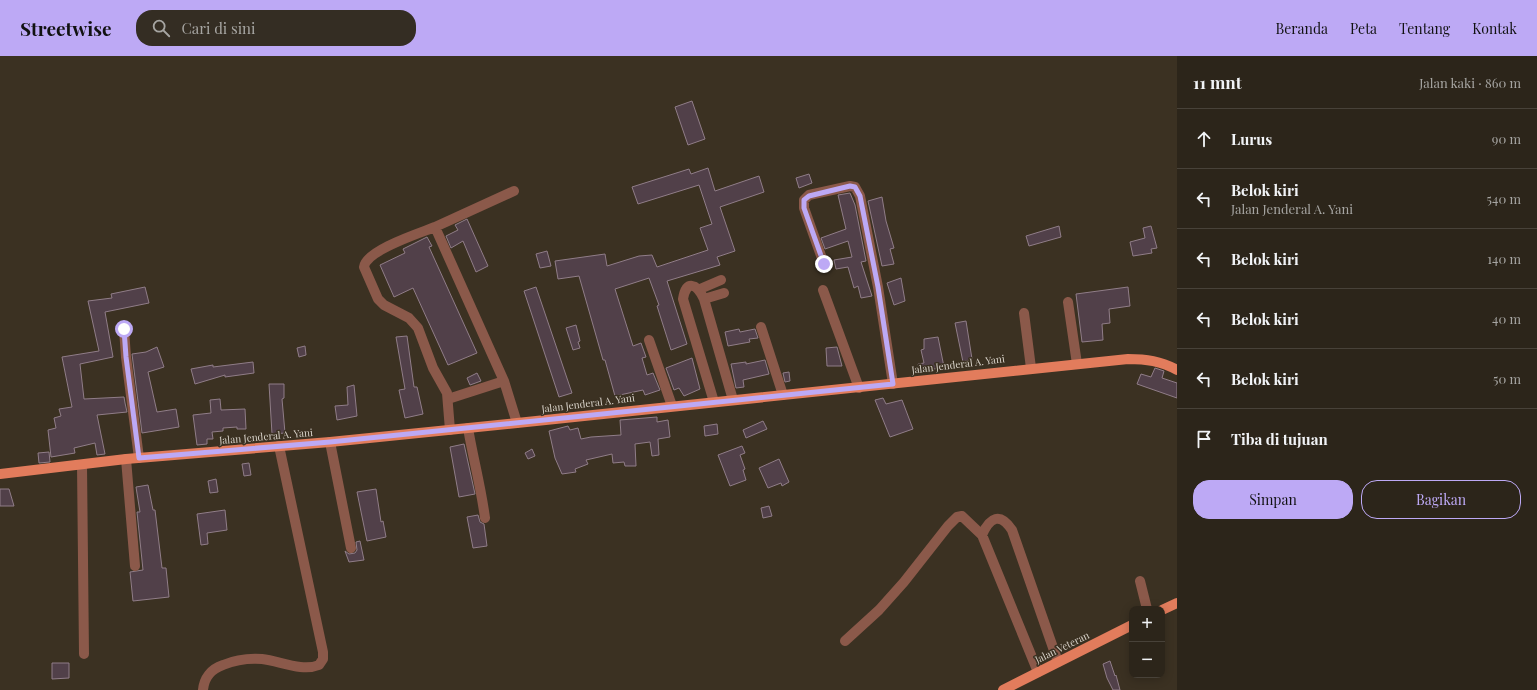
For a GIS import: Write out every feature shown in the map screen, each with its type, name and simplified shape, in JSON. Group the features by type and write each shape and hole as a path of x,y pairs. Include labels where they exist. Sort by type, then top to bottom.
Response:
{"main road":[{"name":"Jalan Jenderal A. Yani","path":"0,474 126,459 330,442 859,388 1030,368 1145,359 1164,363 1177,370"},
{"path":"1165,609 1177,603"},
{"name":"Jalan Veteran","path":"1003,690 1129,626"}],"street":[{"path":"824,264 804,208 804,200 809,196 816,194 850,186 855,187 860,196 878,287 893,384"},
{"path":"450,430 447,393 433,368 418,328 409,318 384,305 378,299 364,267 370,256 404,239 435,227 514,191"},
{"path":"435,227 504,381 517,423"},
{"path":"700,289 721,280"},
{"path":"714,402 683,299 686,290 690,286 695,286 700,289 704,299 733,400"},
{"path":"823,290 859,388"},
{"path":"704,299 724,293"},
{"path":"1068,302 1077,364"},
{"path":"1024,313 1030,368"},
{"path":"761,327 783,395"},
{"path":"124,329 126,357 139,458"},
{"path":"649,340 672,406"},
{"path":"448,399 504,381"},
{"path":"468,428 480,484 485,518"},
{"path":"330,442 351,548"},
{"path":"203,690 208,675 217,667 236,660 261,659 311,668 319,665 323,659 323,652 279,446"},
{"path":"126,459 135,566"},
{"path":"82,465 84,654"},
{"path":"845,641 879,610 899,588 953,520 962,516 982,535 1038,672"},
{"path":"982,535 987,524 1000,518 1012,530 1058,662"},
{"path":"1140,581 1146,606"}],"building":[{"path":"692,101 705,139 688,145 675,107"},
{"path":"708,168 715,191 759,176 764,192 720,207 735,251 717,257 720,265 667,281 687,344 671,350 657,306 659,305 649,278 615,289 633,346 641,343 646,357 642,358 647,375 653,373 660,390 645,395 643,390 615,396 579,276 558,279 555,261 605,254 607,266 639,256 652,255 657,267 708,250 700,228 712,224 699,185 638,204 632,187 689,169 691,174"},
{"path":"809,174 812,183 799,188 796,178"},
{"path":"850,193 855,205 866,261 861,262 872,296 861,298 858,286 854,288 848,267 836,269 834,260 852,257 848,241 825,249 821,238 846,229 838,195"},
{"path":"882,197 886,221 894,248 890,249 894,264 882,266 868,201"},
{"path":"467,219 488,266 476,272 463,241 451,248 446,236 458,230 455,225"},
{"path":"1059,226 1061,237 1029,246 1026,236"},
{"path":"1151,226 1157,248 1151,249 1152,253 1133,256 1130,242 1145,238 1143,228"},
{"path":"427,237 432,246 429,247 477,353 448,365 413,288 394,297 380,265 405,253 403,249"},
{"path":"547,251 551,266 540,268 536,254"},
{"path":"901,278 905,301 894,305 887,283"},
{"path":"145,287 149,303 105,312 113,357 80,364 84,399 124,397 127,412 97,415 105,454 97,455 95,443 74,448 75,453 51,457 48,430 56,428 54,418 61,416 59,409 72,407 62,357 99,351 88,301 112,298 111,294"},
{"path":"536,287 572,393 559,397 524,291"},
{"path":"1128,287 1130,306 1109,309 1110,323 1102,324 1103,340 1082,342 1076,294"},
{"path":"966,321 972,359 963,362 955,323"},
{"path":"576,325 580,348 573,350 566,328"},
{"path":"739,329 740,332 755,329 758,338 749,339 750,342 728,346 725,332"},
{"path":"407,336 414,387 417,387 423,414 405,418 399,390 405,389 396,337"},
{"path":"938,337 944,367 920,372 918,364 924,363 921,350 924,349 924,339"},
{"path":"305,346 306,355 299,357 297,348"},
{"path":"157,347 164,367 148,372 157,412 176,409 179,427 142,433 132,354 146,352"},
{"path":"837,347 842,366 827,366 826,348"},
{"path":"692,358 700,389 684,396 679,388 674,390 666,368"},
{"path":"765,360 769,374 743,380 744,387 736,388 731,364 746,362 746,364"},
{"path":"253,362 254,373 225,377 225,375 195,384 191,369 213,365 213,367"},
{"path":"1155,368 1164,371 1162,378 1177,383 1177,398 1137,384 1141,374 1151,377"},
{"path":"789,372 790,381 785,382 783,373"},
{"path":"477,373 481,381 470,385 467,378"},
{"path":"269,384 284,384 284,398 282,399 285,433 272,434"},
{"path":"354,385 357,416 337,420 335,406 348,405 347,387"},
{"path":"883,398 886,404 902,400 913,429 890,437 875,400"},
{"path":"220,399 221,410 245,409 246,429 237,429 237,427 223,428 223,431 212,432 213,439 207,439 207,444 197,445 193,415 211,413 210,400"},
{"path":"657,417 657,422 668,420 670,437 658,439 659,455 652,456 650,442 635,444 636,466 625,466 624,462 613,463 612,454 586,460 588,464 575,469 576,472 562,474 555,458 549,431 568,426 570,430 578,428 581,439 621,435 620,420"},
{"path":"763,421 767,429 746,438 743,430"},
{"path":"717,424 718,434 705,436 704,426"},
{"path":"464,444 475,494 459,497 450,447"},
{"path":"742,446 745,453 740,455 745,469 743,470 746,480 730,486 718,455"},
{"path":"532,449 535,456 528,459 525,453"},
{"path":"49,452 50,462 39,463 38,453"},
{"path":"779,459 789,482 782,486 781,483 768,488 759,468"},
{"path":"249,463 251,475 244,476 242,464"},
{"path":"216,479 218,492 210,493 208,481"},
{"path":"148,485 153,510 155,510 162,568 166,568 169,597 133,601 130,572 143,570 137,512 140,512 136,487"},
{"path":"0,489 9,489 14,506 0,506"},
{"path":"376,489 381,522 383,521 386,537 367,541 357,492"},
{"path":"769,506 772,516 763,518 761,508"},
{"path":"225,510 227,530 207,533 208,544 201,545 197,514"},
{"path":"478,515 480,522 484,524 487,546 473,548 467,517"},
{"path":"360,541 364,560 349,562 345,551 349,554 355,553 357,550 356,542"},
{"path":"1110,661 1120,690 1113,690 1107,678 1103,664"},
{"path":"52,663 69,663 69,678 52,679"}],"route":[{"path":"124,329 126,357 139,458 330,442 893,384 878,287 860,196 855,187 850,186 809,196 803,202 824,264"}]}
